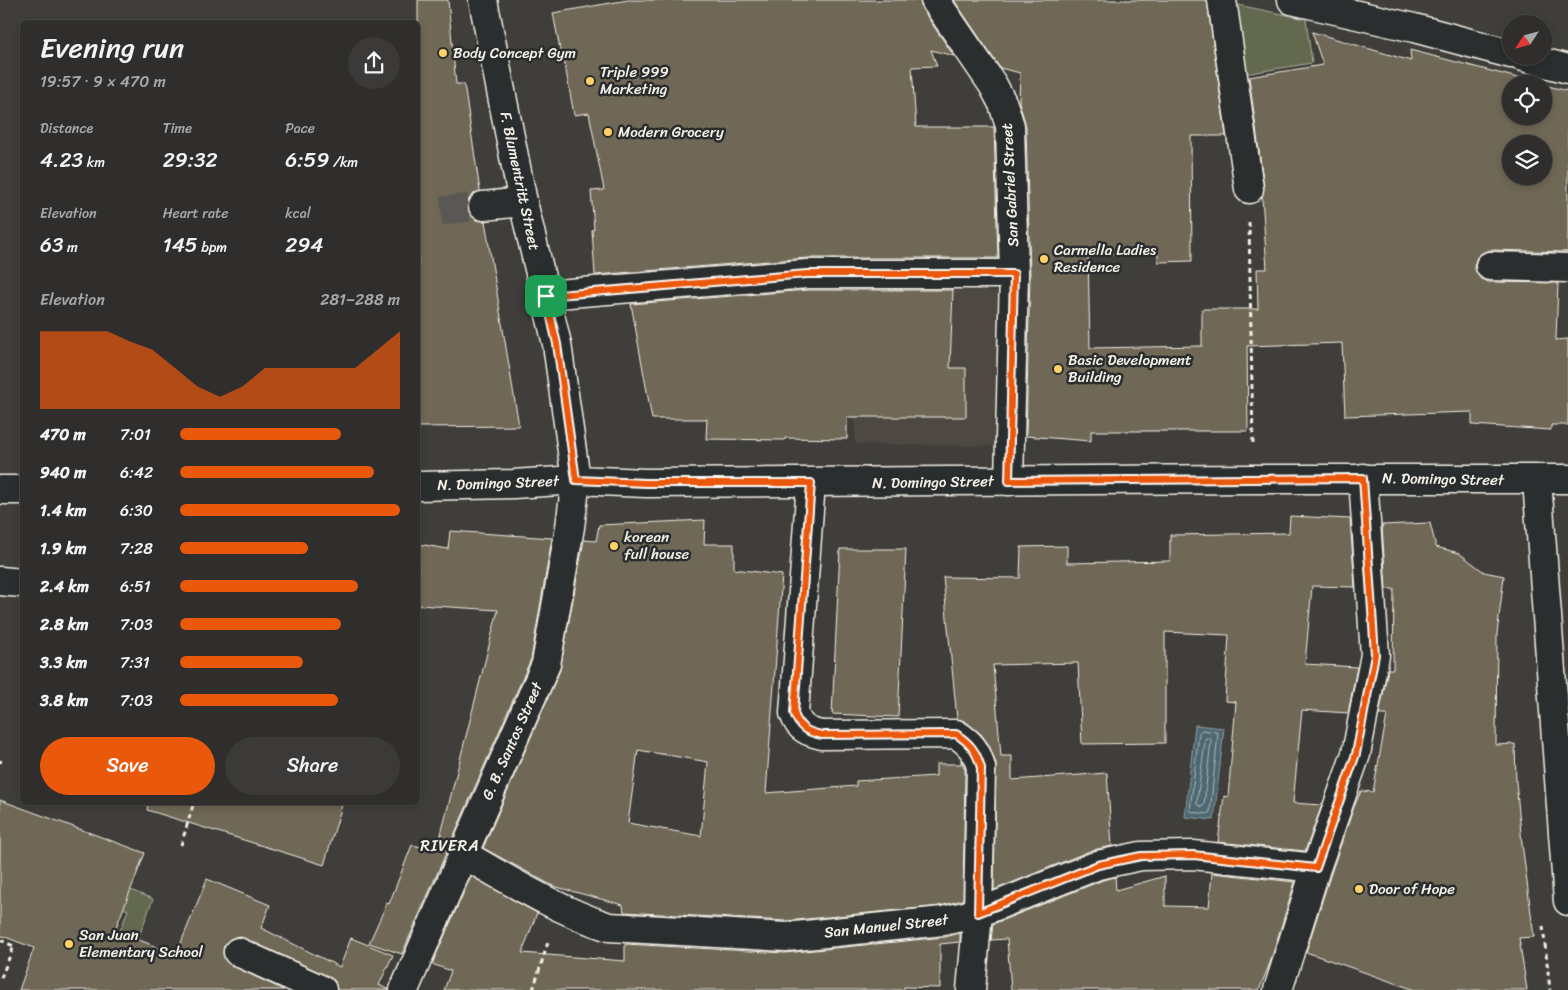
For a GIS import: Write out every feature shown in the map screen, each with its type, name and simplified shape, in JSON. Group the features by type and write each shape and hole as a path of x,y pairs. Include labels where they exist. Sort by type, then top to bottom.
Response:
{"street":[{"name":"F. Blumentritt Street","path":"483,0 523,202 557,344 576,480"},
{"name":"San Gabriel Street","path":"935,0 992,85 1003,104 1010,126 1014,274 1009,481"},
{"path":"1222,0 1248,188"},
{"path":"1292,0 1414,28 1502,52"},
{"path":"1552,65 1568,69"},
{"path":"483,206 523,202"},
{"path":"1490,266 1568,268"},
{"path":"546,296 807,274 1014,274"},
{"path":"1278,990 1316,868 1356,754 1375,655 1363,478"},
{"name":"N. Domingo Street","path":"420,486 513,484 576,480 646,483 811,483 1363,478 1568,479"},
{"name":"G. B. Santos Street","path":"404,990 546,664 570,527 576,480"},
{"path":"1537,480 1568,901"},
{"path":"811,483 794,713 797,723 803,730 822,735 956,734 972,747 978,756 981,768 978,913 971,990"},
{"path":"0,490 20,490"},
{"path":"0,581 20,583"},
{"name":"San Manuel Street","path":"463,854 559,908 609,927 786,937 943,921 978,913 1098,865 1141,856 1193,855 1316,868"},
{"path":"238,952 322,990"}],"path":[{"path":"1248,188 1254,479"},
{"path":"181,845 193,805"},
{"path":"533,990 559,908"},
{"path":"0,940 14,946 0,980"}],"shaded area":[{"path":"855,289 998,291 998,446 855,444"}],"green space":[{"path":"1233,4 1306,19 1312,63 1244,74"},
{"path":"0,837 153,899 119,990 97,990 128,910 0,861"}],"water":[{"path":"1195,725 1224,728 1214,820 1185,817"}],"building":[{"path":"418,0 448,0 456,84 464,84 480,191 469,199 468,208 476,220 485,221 519,426 420,427 420,20 418,20"},
{"path":"628,0 920,0 922,9 954,56 931,50 937,66 912,67 916,127 994,127 998,258 807,258 595,275 591,191 604,190 589,113 574,115 553,13"},
{"path":"954,0 1207,0 1226,136 1191,136 1192,261 1158,262 1158,254 1088,254 1090,348 1202,346 1202,309 1258,309 1257,269 1267,269 1262,197 1264,187 1249,77 1323,65 1312,32 1411,61 1410,50 1506,75 1502,75 1502,125 1552,125 1552,87 1568,91 1568,252 1490,250 1477,257 1474,266 1481,279 1489,282 1558,283 1556,340 1568,339 1568,425 1551,425 1551,430 1472,425 1472,412 1345,416 1342,343 1247,346 1248,431 1091,431 1091,441 1026,436 1030,274 1026,126 1019,102 1020,73 1000,68"},
{"path":"808,290 953,290 950,368 966,368 966,417 847,417 847,439 785,438 785,440 706,439 707,419 652,419 631,304"},
{"path":"1290,516 1350,519 1355,587 1312,586 1305,664 1357,667 1348,713 1302,710 1293,803 1322,805 1305,851 1218,842 1224,796 1228,797 1236,702 1225,701 1229,635 1165,632 1165,743 1082,744 1078,663 993,665 1001,756 1012,756 1012,780 1107,773 1112,846 1092,850 994,890 996,764 989,745 981,734 965,721 957,719 943,577 1020,578 1021,547 1067,546 1067,563 1170,561 1170,535 1289,533"},
{"path":"705,520 704,544 734,544 734,569 782,575 766,793 856,786 856,781 936,776 936,764 961,764 961,759 965,770 963,900 940,906 786,921 624,912 623,905 553,886 483,848 560,670 584,540 596,541 599,525","holes":["638,750 708,762 701,836 628,823"]},
{"path":"1430,523 1436,547 1459,553 1484,572 1504,576 1497,634 1496,745 1515,744 1516,782 1522,843 1534,937 1519,938 1527,990 1415,990 1306,952 1354,807 1361,791 1373,792 1387,715 1379,715 1388,669 1393,669 1394,589 1386,589 1382,525"},
{"path":"450,531 552,538 531,659 402,954 369,943 387,903 389,904 412,845 437,850 498,610 420,605 420,544 448,549"},
{"path":"840,549 906,549 898,717 832,714"},
{"path":"0,800 145,853 115,930 176,955 207,879 270,905 261,928 340,967 351,938 393,955 379,985 389,990 337,990 335,981 328,976 237,936 229,940 224,946 223,954 226,961 232,966 284,990 19,990 34,948 0,935"},
{"path":"148,805 342,805 324,865 147,810"},
{"path":"1212,873 1295,882 1270,963 1259,990 1011,990 1007,939 991,940 993,924 1103,880 1115,877 1116,890 1165,876 1165,906 1209,907"},
{"path":"471,876 537,913 522,953 625,961 625,944 785,953 945,937 960,933 960,942 940,944 940,988 904,987 904,990 444,990 451,971 432,964"}],"tunnel":[{"path":"441,211 483,206"}],"place":[{"name":"Body Concept Gym","path":"443,53"},
{"name":"Triple 999 Marketing","path":"590,81"},
{"name":"Modern Grocery","path":"608,132"},
{"name":"Carmella Ladies Residence","path":"1044,259"},
{"name":"Basic Development Building","path":"1058,369"},
{"name":"korean full house","path":"614,546"},
{"name":"Door of Hope","path":"1359,889"},
{"name":"San Juan Elementary School","path":"69,944"}],"district":[{"name":"RIVERA","path":"450,845"}],"route":[{"path":"807,274 1014,274 1009,481 1363,478 1375,655 1356,754 1316,868 1193,855 1141,856 1098,865 978,913 981,768 978,756 972,747 956,734 822,735 803,730 797,723 794,713 811,483 646,483 576,480 557,344 546,296 807,274"}]}
